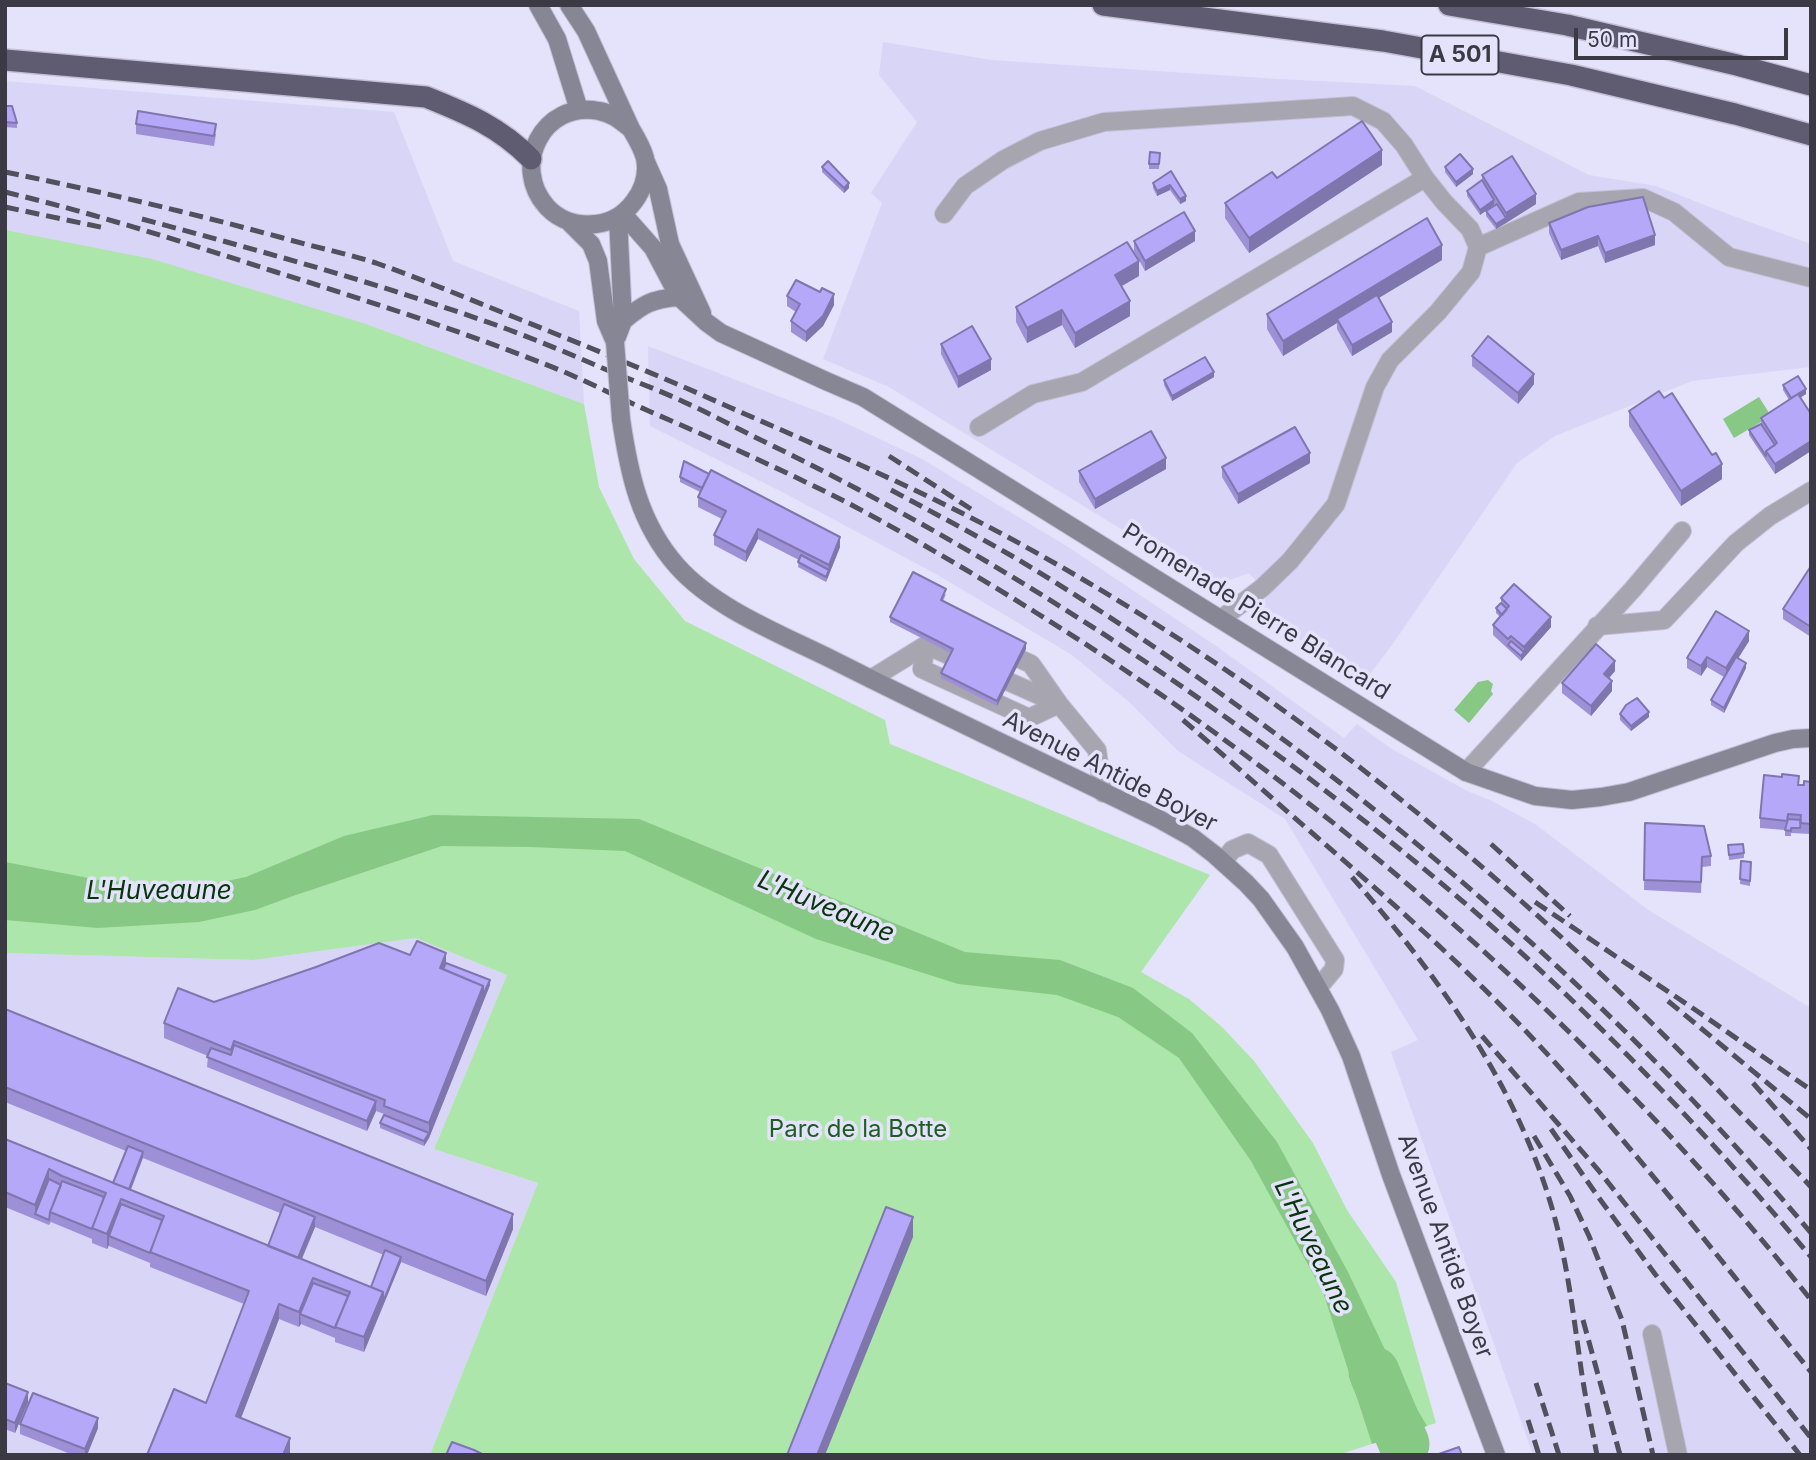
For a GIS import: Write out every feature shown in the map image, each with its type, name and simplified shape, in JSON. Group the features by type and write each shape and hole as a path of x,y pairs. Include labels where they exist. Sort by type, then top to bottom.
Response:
{"highway":[{"name":"A 501","path":"1103,5 1383,41 1544,70 1735,114 1811,135"},
{"name":"A 501","path":"1449,5 1567,25 1811,85"},
{"path":"5,60 426,97 463,111 491,126 531,159"}],"main road":[{"path":"538,5 558,39 579,110"},
{"path":"569,5 586,31 640,144 658,189 670,244 706,322"},
{"path":"631,129 616,117 598,111 579,110 562,116 547,126 531,159 531,179 538,197 552,212 569,222 602,224 620,216 634,203 645,176 645,160"},
{"name":"Avenue Antide Boyer","path":"615,342 623,321 620,216"},
{"name":"Promenade Pierre Blancard","path":"620,216 653,248 679,297 721,333 863,397 1466,772 1535,796 1572,800 1629,792 1775,743 1811,738"},
{"name":"Avenue Antide Boyer","path":"569,222 591,244 598,261 606,321 615,342 627,465 636,495 661,547 692,581 736,611 1193,838 1223,862 1261,899 1295,947 1351,1056 1391,1175 1496,1455"},
{"path":"623,321 639,307 659,298 679,297"}],"lane":[{"path":"944,215 965,186 1003,160 1040,141 1104,122 1353,106 1383,121 1404,145 1444,202 1470,229 1478,247 1471,272 1390,360 1375,387 1336,504 1290,561 1262,588 1221,619"},
{"path":"979,427 1033,394 1082,382 1425,178"},
{"path":"1478,247 1579,202 1643,198 1674,212 1729,257 1811,278"},
{"path":"1598,626 1664,620 1736,543 1770,516 1811,491"},
{"path":"1466,772 1633,589 1682,531"},
{"path":"871,679 950,628 961,633"},
{"path":"984,643 1031,664 1059,705 1097,750 1103,793"},
{"path":"926,645 1059,705"},
{"path":"1223,862 1232,850 1248,843 1269,855 1335,960 1334,969 1318,988"},
{"path":"1652,1334 1678,1455"}],"shaded area":[{"path":"883,42 991,60 1415,86 1589,175 1656,186 1811,244 1811,367 1692,381 1555,436 1517,463 1366,679 1261,616 1267,594 1249,573 1214,586 889,387 823,359 882,203 871,193 917,122 879,75"},
{"path":"5,81 394,112 453,261 579,311 584,404 366,324 5,230"},
{"path":"648,346 835,418 922,459 1065,545 1219,648 1344,738 1357,724 1392,749 1467,791 1535,824 1650,911 1811,1008 1811,1455 1533,1455 1391,1052 1418,1040 1285,819 1178,751 1129,702 1072,655 936,574 786,494 650,426"},
{"path":"416,938 507,975 434,1149 538,1183 430,1455 5,1455 5,953 253,960"}],"green space":[{"name":"Parc de la Botte","path":"5,230 152,259 366,324 584,404 599,487 634,559 685,621 885,720 890,744 1210,875 1141,972 1189,999 1222,1027 1254,1061 1313,1143 1347,1210 1396,1282 1436,1423 1338,1455 430,1455 538,1183 434,1149 507,975 416,938 253,960 5,953"}],"water":[{"path":"1759,397 1771,416 1734,438 1723,419"},
{"path":"1488,680 1493,684 1493,694 1469,723 1454,710 1478,682"},
{"path":"433,815 639,819 965,952 1060,960 1133,988 1192,1033 1277,1142 1348,1272 1398,1377 1427,1426 1372,1444 1323,1292 1251,1161 1179,1058 1118,1017 1057,995 958,984 816,939 625,851 442,846 255,910 199,922 98,928 5,920 5,862 99,880 199,887 246,877 344,836"}],"building":[{"path":"5,106 12,106 17,123 5,122"},
{"path":"138,111 216,124 214,136 136,124"},
{"path":"1362,121 1382,150 1249,238 1225,203 1272,172 1277,178"},
{"path":"1150,152 1160,153 1159,164 1149,164"},
{"path":"1460,154 1473,169 1456,182 1445,167"},
{"path":"1512,156 1536,194 1506,213 1482,175"},
{"path":"828,161 849,183 844,188 822,167"},
{"path":"1171,171 1186,196 1180,199 1170,185 1157,191 1153,183"},
{"path":"1482,180 1494,200 1480,210 1467,191"},
{"path":"1643,197 1655,235 1605,253 1598,236 1561,250 1549,223 1588,207"},
{"path":"1497,204 1506,218 1496,224 1486,211"},
{"path":"1184,212 1195,231 1145,261 1134,241"},
{"path":"1427,218 1442,245 1283,341 1267,314"},
{"path":"1127,242 1139,261 1115,275 1130,301 1075,333 1062,310 1027,328 1016,307"},
{"path":"796,280 820,292 822,288 834,294 823,316 806,332 791,321 800,304 787,296"},
{"path":"1377,295 1392,322 1352,345 1337,319"},
{"path":"972,326 991,359 958,377 941,344"},
{"path":"1488,336 1534,374 1518,393 1472,356"},
{"path":"1205,357 1214,372 1172,396 1164,380"},
{"path":"1798,376 1806,389 1791,398 1783,385"},
{"path":"1659,391 1664,398 1672,393 1712,455 1716,453 1722,464 1681,491 1629,411"},
{"path":"1798,394 1811,414 1811,441 1775,464 1766,451 1777,443 1761,418"},
{"path":"1761,424 1775,445 1766,451 1766,456 1749,430"},
{"path":"1295,427 1310,453 1238,494 1222,467"},
{"path":"1151,431 1166,458 1095,499 1079,471"},
{"path":"684,461 709,474 702,488 680,477"},
{"path":"711,470 840,537 829,565 758,529 746,552 714,535 726,511 698,497"},
{"path":"801,555 829,570 826,577 798,562"},
{"path":"1811,566 1811,627 1783,609"},
{"path":"913,572 946,589 941,600 1026,643 997,701 941,673 953,649 890,617"},
{"path":"1514,584 1551,617 1524,647 1511,636 1508,639 1493,625 1509,606 1501,598"},
{"path":"1501,603 1507,609 1502,615 1496,608"},
{"path":"1716,611 1749,631 1726,668 1707,657 1701,666 1687,658"},
{"path":"1511,641 1524,652 1521,656 1508,645"},
{"path":"1596,644 1615,661 1604,674 1612,681 1591,706 1562,683"},
{"path":"1736,657 1746,663 1724,708 1711,700"},
{"path":"1637,698 1649,712 1631,726 1620,714 1626,705"},
{"path":"1782,774 1799,776 1798,785 1804,785 1804,781 1811,782 1811,824 1800,823 1801,815 1788,814 1787,821 1760,818 1764,775 1782,777"},
{"path":"1788,819 1801,820 1800,828 1785,830"},
{"path":"1645,823 1704,826 1711,856 1702,857 1701,882 1644,880"},
{"path":"1743,844 1744,853 1729,855 1728,845"},
{"path":"1741,861 1751,862 1750,881 1740,879"},
{"path":"417,941 446,953 440,968 483,986 429,1123 384,1106 385,1100 234,1041 231,1050 164,1023 178,988 214,1002 379,943 410,955"},
{"path":"446,963 490,980 483,995 483,986 443,969"},
{"path":"5,1009 513,1214 486,1281 5,1087"},
{"path":"234,1045 376,1101 367,1121 207,1057 211,1048 231,1055"},
{"path":"384,1115 429,1133 424,1141 380,1123"},
{"path":"5,1139 383,1292 364,1337 335,1327 350,1292 313,1278 299,1312 279,1304 236,1416 290,1438 283,1455 147,1455 174,1389 206,1403 249,1291 150,1252 164,1216 121,1199 107,1234 92,1228 106,1193 49,1169 35,1205 5,1192"},
{"path":"128,1146 143,1152 129,1189 113,1183"},
{"path":"49,1179 61,1185 49,1220 35,1214"},
{"path":"62,1181 104,1197 92,1229 50,1212"},
{"path":"121,1204 162,1220 150,1253 109,1236"},
{"path":"284,1204 315,1217 298,1258 268,1246"},
{"path":"886,1207 913,1217 817,1455 787,1455"},
{"path":"385,1250 401,1257 383,1302 383,1292 371,1287"},
{"path":"313,1283 348,1296 335,1328 300,1314"},
{"path":"5,1383 28,1392 15,1423 5,1419"},
{"path":"33,1393 98,1418 85,1449 20,1424"},
{"path":"452,1442 474,1450 484,1455 446,1455"},
{"path":"1459,1447 1462,1455 1436,1455"}],"waterway":[{"name":"L'Huveaune","path":"1374,1372 1404,1444"}],"railway":[{"path":"5,172 179,211 393,269 702,395 917,491 1026,547 1121,602 1214,662 1391,792 1558,934 1638,1010 1811,1187"},
{"path":"5,192 141,229 343,293 556,368 848,503 1012,598 1144,683 1250,758 1353,838 1452,923 1548,1012 1640,1104 1728,1200 1811,1300"},
{"path":"5,207 105,228"},
{"path":"142,219 326,270 462,313 531,338 663,393 837,478 908,516 1046,597 1245,731 1452,892 1553,982 1644,1072 1757,1194 1811,1257"},
{"path":"889,456 971,509"},
{"path":"891,490 1012,556 1127,629 1240,707 1381,815 1512,925 1637,1043 1755,1168 1811,1233"},
{"path":"1183,720 1404,913 1522,1027 1618,1134 1811,1372"},
{"path":"1491,844 1570,916"},
{"path":"1352,877 1415,954 1472,1035 1497,1078 1539,1168 1559,1233 1597,1455"},
{"path":"1535,902 1811,1090"},
{"path":"1668,1001 1811,1119"},
{"path":"1482,1036 1599,1171 1811,1438"},
{"path":"1753,1083 1811,1149"},
{"path":"1551,1129 1655,1274 1800,1455"},
{"path":"1534,1136 1570,1196 1622,1320 1653,1455"},
{"path":"1583,1320 1620,1455"},
{"path":"1536,1383 1559,1455"},
{"path":"1528,1420 1539,1455"}]}
